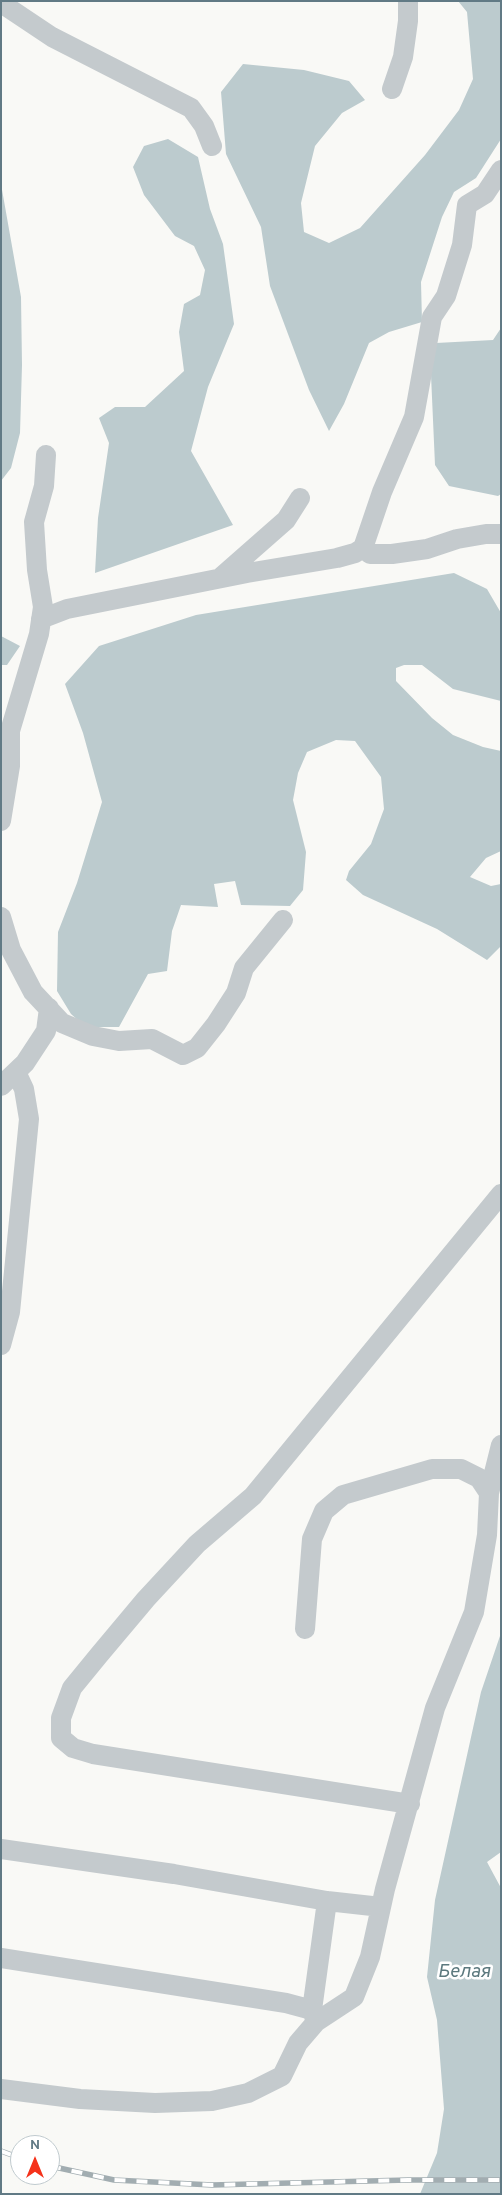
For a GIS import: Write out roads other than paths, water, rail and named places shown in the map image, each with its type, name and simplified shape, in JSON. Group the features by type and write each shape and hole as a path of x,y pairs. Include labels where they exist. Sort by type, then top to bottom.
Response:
{"lane":[{"path":"392,89 403,57 408,22 408,1"},
{"path":"1,3 52,37 191,108 204,126 212,146"},
{"path":"41,619 67,610 218,579 337,558 355,553 362,548 382,492 414,417 432,317 446,296 462,245 468,205 485,194 501,170"},
{"path":"1,821 10,731 39,634 43,607 37,570 34,522 44,486 46,455"},
{"path":"218,579 286,520 300,498"},
{"path":"362,548 370,554 392,554 427,549 457,538 501,534"},
{"path":"1,917 11,950 33,992 62,1023 93,1036 119,1041 152,1039 183,1055 197,1048 216,1024 236,993 244,968 283,920"},
{"path":"1,1345 10,1312 29,1119 24,1089 8,1079 25,1063 46,1031 49,1008"},
{"path":"410,1804 93,1754 73,1748 61,1738 61,1718 72,1688 99,1654 197,1544 253,1496 501,1194"},
{"path":"314,2016 354,1997 370,1957 381,1907 410,1804 412,1786 435,1708 474,1612 487,1535 489,1493 501,1445"},
{"path":"305,1629 312,1539 324,1511 343,1496 432,1469 461,1469 479,1478 489,1493"},
{"path":"1,1849 174,1874 326,1901 381,1907"},
{"path":"1,2089 99,2100 155,2103 212,2101 248,2093 282,2076 314,2016 326,1901"},
{"path":"1,1958 286,2003 314,2016"}],"water":[{"path":"458,1 501,1 501,139 476,178 454,192 442,217 421,282 422,322 389,332 369,343 344,404 329,431 309,390 270,286 261,227 226,154 221,92 243,64 304,70 349,81 365,100 342,113 315,146 301,203 304,232 329,243 360,228 425,155 459,110 473,79 467,12"},
{"path":"168,139 198,157 210,209 223,244 234,324 208,387 191,451 233,525 95,573 98,518 109,443 99,418 115,407 145,407 184,371 179,332 184,304 200,295 205,270 194,246 175,236 144,195 133,167 144,146"},
{"path":"1,184 21,297 22,365 20,433 11,468 1,481"},
{"path":"501,328 501,494 498,496 449,486 435,465 431,375 436,343 493,340"},
{"path":"454,573 487,589 501,613 501,701 453,689 422,665 404,665 396,668 396,681 432,718 453,735 483,747 501,751 501,851 486,858 470,877 491,886 501,884 501,946 487,960 437,929 363,895 346,880 349,871 371,844 384,809 381,777 355,741 336,740 307,752 298,773 293,800 306,852 303,890 290,906 241,905 235,881 214,884 218,907 181,905 172,931 167,971 148,974 119,1027 89,1027 80,1022 71,1014 57,991 58,932 77,883 102,802 83,733 65,684 99,646 196,615"},
{"path":"1,636 20,646 7,665 1,665"},
{"name":"Белая","path":"501,1633 501,1852 487,1862 501,1888 501,2194 420,2194 437,2153 444,2109 437,2020 427,1977 435,1900 481,1692"}],"railway":[{"path":"1,2151 10,2154"},
{"path":"60,2168 114,2180 212,2185 408,2180 501,2180"}]}
